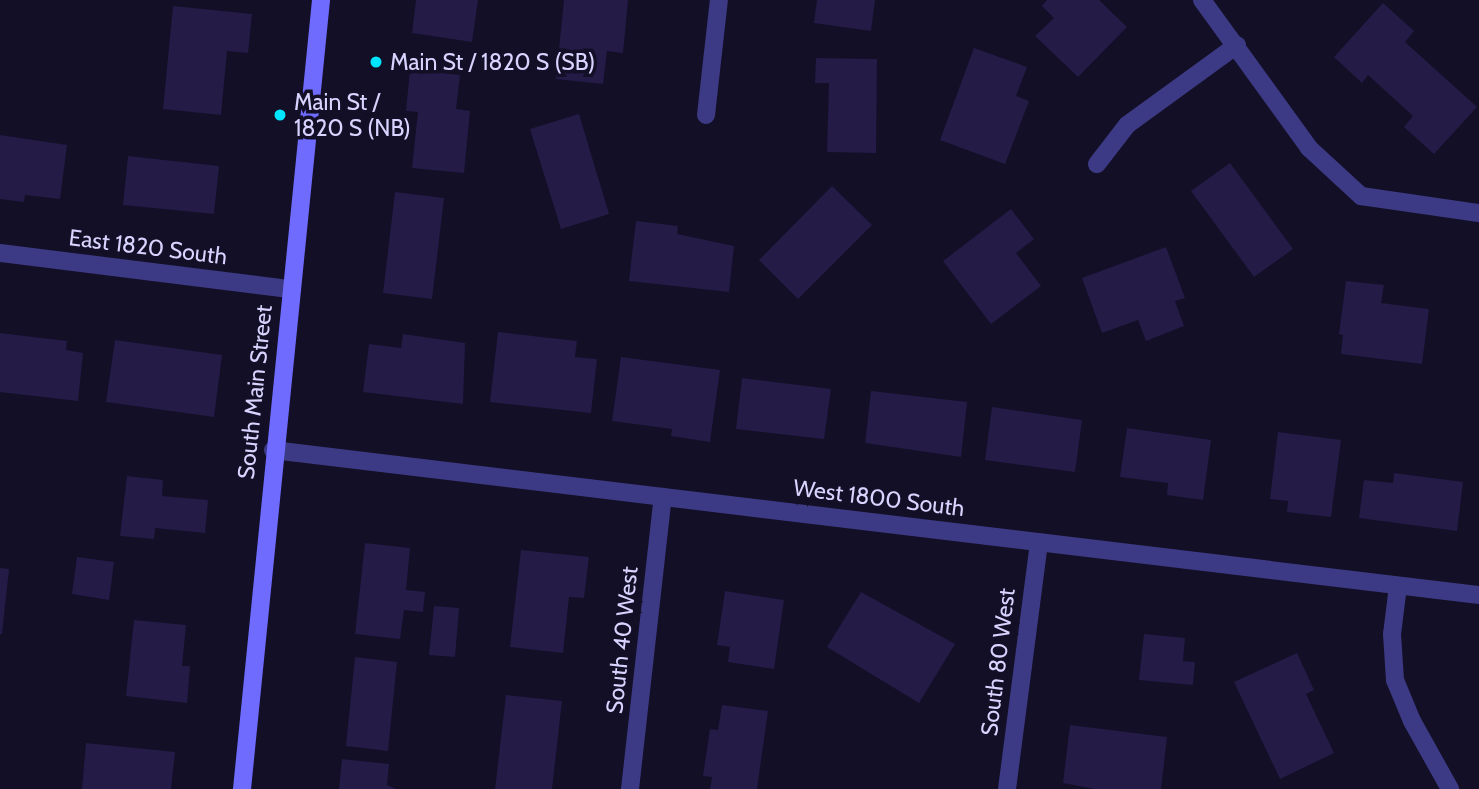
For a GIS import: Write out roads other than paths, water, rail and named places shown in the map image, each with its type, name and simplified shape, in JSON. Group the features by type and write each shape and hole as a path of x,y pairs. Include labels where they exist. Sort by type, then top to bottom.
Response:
{"street":[{"name":"South Main Street","path":"242,789 273,450 321,0"},
{"path":"706,115 719,0"},
{"path":"1202,0 1309,148 1361,196 1479,213"},
{"path":"1097,164 1128,125 1237,45"},
{"name":"East 1820 South","path":"0,253 290,289"},
{"name":"West 1800 South","path":"273,450 1479,596"},
{"name":"South 40 West","path":"630,789 663,497"},
{"name":"South 80 West","path":"1007,789 1039,542"},
{"path":"1398,586 1392,634 1395,680 1412,721 1450,789"}],"place":[{"name":"Main St / 1820 S (SB)","path":"376,62"},
{"name":"Main St / 1820 S (NB)","path":"280,115"}]}
